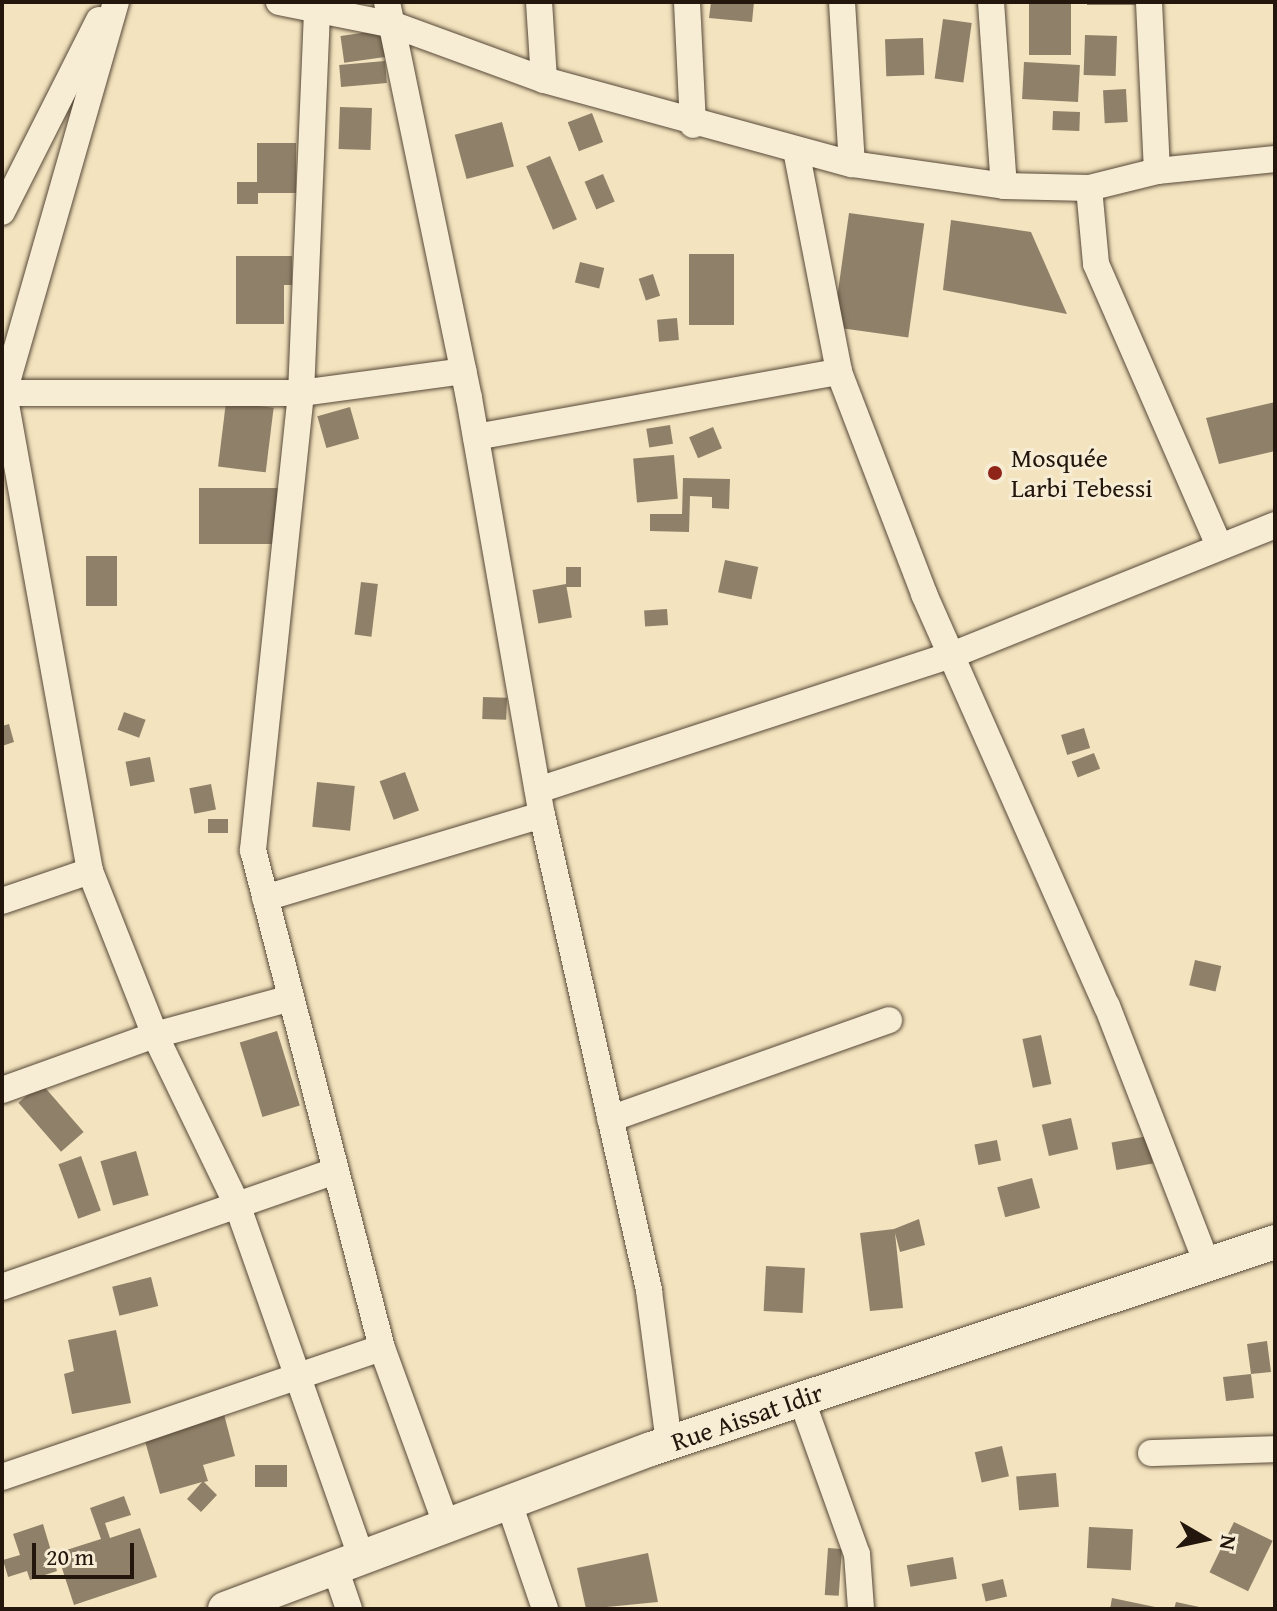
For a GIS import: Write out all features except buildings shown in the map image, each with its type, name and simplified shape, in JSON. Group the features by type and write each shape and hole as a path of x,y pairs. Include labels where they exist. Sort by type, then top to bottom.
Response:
{"street":[{"path":"2,212 108,2"},
{"path":"116,2 3,393 90,871 155,1035 238,1207 296,1373 348,1563 349,1609"},
{"path":"279,2 317,12 391,14 544,80 693,125 852,164 1004,186 1089,188 1157,171 1275,159"},
{"path":"539,2 544,80"},
{"path":"687,2 693,125"},
{"path":"842,2 852,164"},
{"path":"991,2 1004,186"},
{"path":"1149,2 1157,171"},
{"path":"317,12 301,393 253,850 382,1348 447,1527"},
{"path":"391,14 464,371 540,802 649,1291 669,1443"},
{"path":"796,150 839,372 952,655 1107,1006 1207,1264"},
{"path":"1089,188 1096,264 1219,545"},
{"path":"3,393 301,393 464,371"},
{"path":"476,437 839,372"},
{"path":"265,898 952,655 1275,525"},
{"path":"2,901 90,871"},
{"path":"2,1090 155,1035 291,998"},
{"path":"610,1119 889,1020"},
{"path":"2,1287 335,1171"},
{"name":"Rue Aissat Idir","path":"225,1609 510,1506 669,1443 1275,1242"},
{"path":"2,1477 296,1373 382,1348"},
{"path":"801,1398 857,1554 861,1609"},
{"path":"1151,1453 1275,1449"},
{"path":"510,1506 545,1609"}],"place":[{"name":"Mosquée Larbi Tebessi","path":"995,473"}]}
